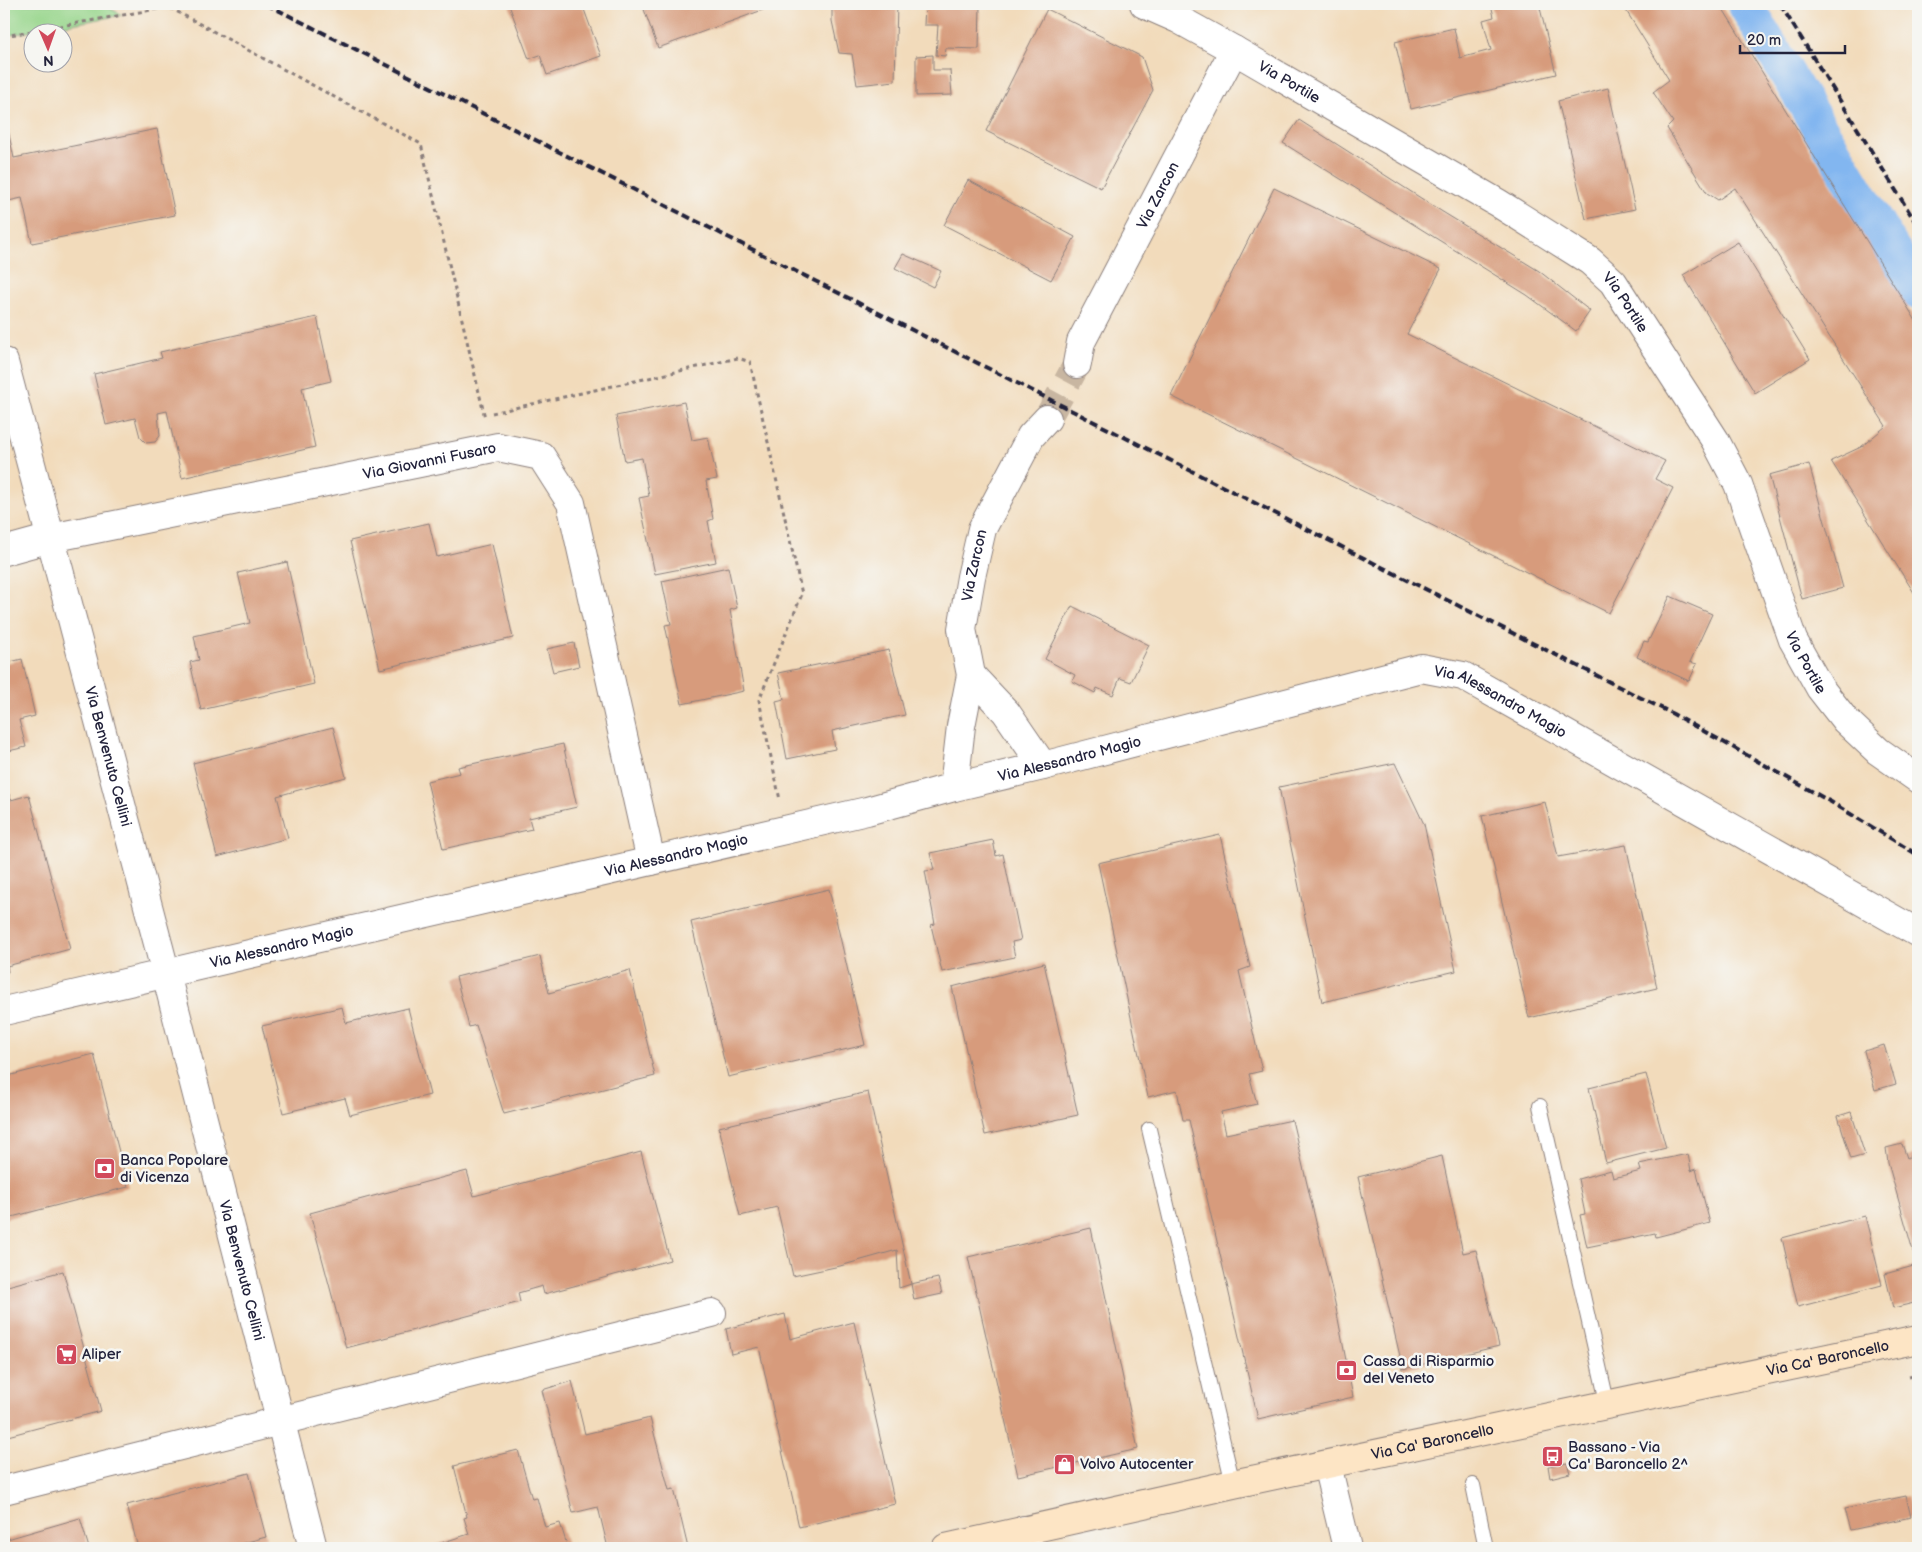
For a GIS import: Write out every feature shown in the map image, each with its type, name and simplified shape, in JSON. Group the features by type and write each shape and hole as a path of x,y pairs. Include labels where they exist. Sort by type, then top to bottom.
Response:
{"main road":[{"name":"Via Ca' Baroncello","path":"946,1548 1026,1539 1233,1484 1918,1339"}],"street":[{"name":"Via Portile","path":"1144,4 1175,11 1234,50 1546,232 1590,261 1613,282 1715,440 1738,484 1793,640 1820,688 1845,720 1878,751 1918,779"},
{"name":"Via Zarcon","path":"1074,354 1234,50"},
{"name":"Via Benvenuto Cellini","path":"4,362 166,974 313,1548"},
{"name":"Via Zarcon","path":"971,675 962,629 982,529 1038,422"},
{"name":"Via Giovanni Fusaro","path":"51,538 498,446 541,456 570,503 651,861"},
{"path":"4,550 51,538"},
{"name":"Via Alessandro Magio","path":"166,974 786,830 1422,668 1463,676 1918,933"},
{"path":"971,675 1006,712 1043,766"},
{"path":"954,786 961,726 971,675"},
{"path":"4,1011 166,974"},
{"path":"4,1490 712,1313"},
{"path":"1327,1465 1346,1548"}],"lane":[{"path":"1540,1106 1608,1406"},
{"path":"1149,1129 1233,1484"},
{"path":"1473,1485 1486,1548"}],"path":[{"path":"163,4 421,144 485,415 490,448"},
{"path":"4,36 169,7"},
{"path":"485,415 738,358 750,362 802,594 759,700 786,830"}],"green space":[{"path":"4,4 102,4 122,15 72,24 72,22 22,22 22,33 4,36"}],"building":[{"path":"582,4 601,56 547,75 540,55 529,59 509,5"},
{"path":"642,4 779,4 658,48"},
{"path":"832,4 897,4 895,81 857,85 852,54 839,53 832,21"},
{"path":"925,4 980,4 979,49 946,48 945,56 936,55 938,25 924,25"},
{"path":"1491,4 1539,4 1556,74 1411,109 1395,42 1454,28 1460,58 1491,50 1483,20 1494,17"},
{"path":"1622,4 1720,4 1918,324 1918,599 1831,461 1861,447 1886,426 1735,188 1718,200 1707,193 1667,128 1673,122 1653,92 1669,80"},
{"path":"1047,9 1142,57 1153,90 1101,188 986,131"},
{"path":"933,55 933,70 950,70 952,95 916,96 916,56"},
{"path":"1608,88 1635,209 1586,219 1558,101"},
{"path":"4,112 14,158 157,129 175,215 32,243 22,198 4,202"},
{"path":"1299,120 1539,271 1590,311 1576,331 1527,295 1283,143"},
{"path":"968,180 1075,237 1051,280 944,225"},
{"path":"1274,188 1441,269 1407,334 1665,461 1655,479 1673,488 1609,613 1171,396"},
{"path":"1738,242 1810,359 1755,393 1683,275"},
{"path":"903,254 941,271 933,287 895,268"},
{"path":"317,317 331,381 302,388 315,447 182,478 167,411 158,413 160,436 155,442 146,443 140,437 135,418 106,425 94,374 162,358 160,352"},
{"path":"684,402 692,440 708,437 717,479 706,481 713,519 708,521 716,562 655,574 639,498 649,496 642,458 625,461 616,416"},
{"path":"1809,464 1843,588 1802,599 1769,475"},
{"path":"429,523 437,557 492,544 513,638 380,669 350,541"},
{"path":"287,562 314,684 201,710 190,662 199,660 194,636 250,623 238,573"},
{"path":"728,567 737,608 730,610 744,691 682,704 665,625 671,624 662,581"},
{"path":"1670,596 1712,614 1690,662 1697,664 1689,681 1637,657 1644,641 1648,642"},
{"path":"1072,606 1149,645 1131,682 1120,678 1113,695 1097,688 1095,693 1072,681 1075,675 1045,659"},
{"path":"574,643 579,666 553,672 547,649"},
{"path":"889,650 905,715 832,731 835,749 787,759 776,701 784,699 778,673"},
{"path":"4,656 6,663 22,659 35,716 19,720 26,747 4,752"},
{"path":"333,727 346,777 277,796 288,838 217,857 193,763"},
{"path":"563,744 577,807 529,818 532,829 443,849 427,781 460,773 458,767"},
{"path":"1395,763 1424,824 1456,971 1322,1002 1279,787"},
{"path":"9,794 11,800 29,795 70,949 7,966 8,972 4,973 4,795"},
{"path":"1545,802 1558,857 1626,845 1657,988 1529,1018 1482,816"},
{"path":"1220,835 1250,967 1239,971 1262,1071 1249,1074 1257,1104 1221,1112 1226,1134 1292,1120 1335,1303 1353,1397 1258,1419 1189,1120 1183,1120 1177,1090 1148,1097 1098,863"},
{"path":"993,840 996,856 1003,854 1021,940 1012,942 1015,957 942,972 931,925 935,924 925,871 934,870 930,853"},
{"path":"829,889 865,1045 728,1077 691,922"},
{"path":"540,956 549,993 630,970 655,1076 504,1114 476,1025 469,1027 456,977"},
{"path":"1044,963 1078,1115 985,1135 952,987"},
{"path":"342,1007 346,1023 408,1008 430,1095 350,1115 345,1098 283,1113 262,1026"},
{"path":"1884,1045 1896,1084 1875,1090 1864,1051"},
{"path":"94,1054 128,1187 4,1219 4,1077"},
{"path":"1646,1074 1666,1148 1606,1163 1589,1088"},
{"path":"868,1092 911,1284 899,1288 897,1250 840,1266 793,1276 777,1207 740,1216 719,1127"},
{"path":"1851,1112 1865,1155 1851,1159 1838,1116"},
{"path":"1902,1144 1907,1158 1918,1152 1918,1302 1893,1308 1885,1274 1917,1265 1888,1163 1886,1148"},
{"path":"641,1152 670,1260 544,1294 542,1286 518,1293 520,1302 346,1348 310,1213 467,1171 474,1196"},
{"path":"1688,1154 1691,1171 1696,1169 1710,1223 1656,1237 1655,1233 1587,1247 1580,1215 1585,1214 1578,1179 1611,1170 1613,1178 1641,1171 1639,1164"},
{"path":"1442,1156 1463,1253 1476,1250 1499,1346 1403,1369 1358,1177"},
{"path":"1865,1216 1882,1285 1798,1307 1782,1238"},
{"path":"1091,1228 1138,1449 1018,1476 968,1257"},
{"path":"63,1271 101,1411 4,1437 4,1287"},
{"path":"938,1278 942,1294 914,1300 911,1284"},
{"path":"785,1314 790,1339 854,1322 895,1504 799,1527 759,1347 731,1354 726,1329"},
{"path":"572,1381 585,1434 650,1418 669,1490 674,1489 688,1548 608,1548 598,1507 573,1513 542,1390"},
{"path":"518,1450 532,1499 537,1498 545,1527 560,1523 568,1548 425,1548 469,1534 464,1518 467,1517 454,1466"},
{"path":"1567,1463 1570,1473 1550,1478 1548,1466"},
{"path":"249,1473 266,1537 225,1548 138,1548 127,1505"},
{"path":"1906,1496 1911,1517 1851,1530 1845,1509"},
{"path":"80,1518 89,1548 4,1548 4,1540"}],"waterway":[{"path":"1745,4 1918,292"}],"tunnel":[{"path":"1047,419 1077,364"}],"railway":[{"path":"266,4 1673,714 1831,802 1918,855"},
{"path":"1780,4 1918,226"}],"place":[{"name":"Banca Popolare di Vicenza","path":"104,1169"},
{"name":"Aliper","path":"66,1354"},
{"name":"Cassa di Risparmio del Veneto","path":"1347,1370"},
{"name":"Bassano - Via Ca' Baroncello 2^","path":"1552,1456"},
{"name":"Volvo Autocenter","path":"1064,1464"}]}
